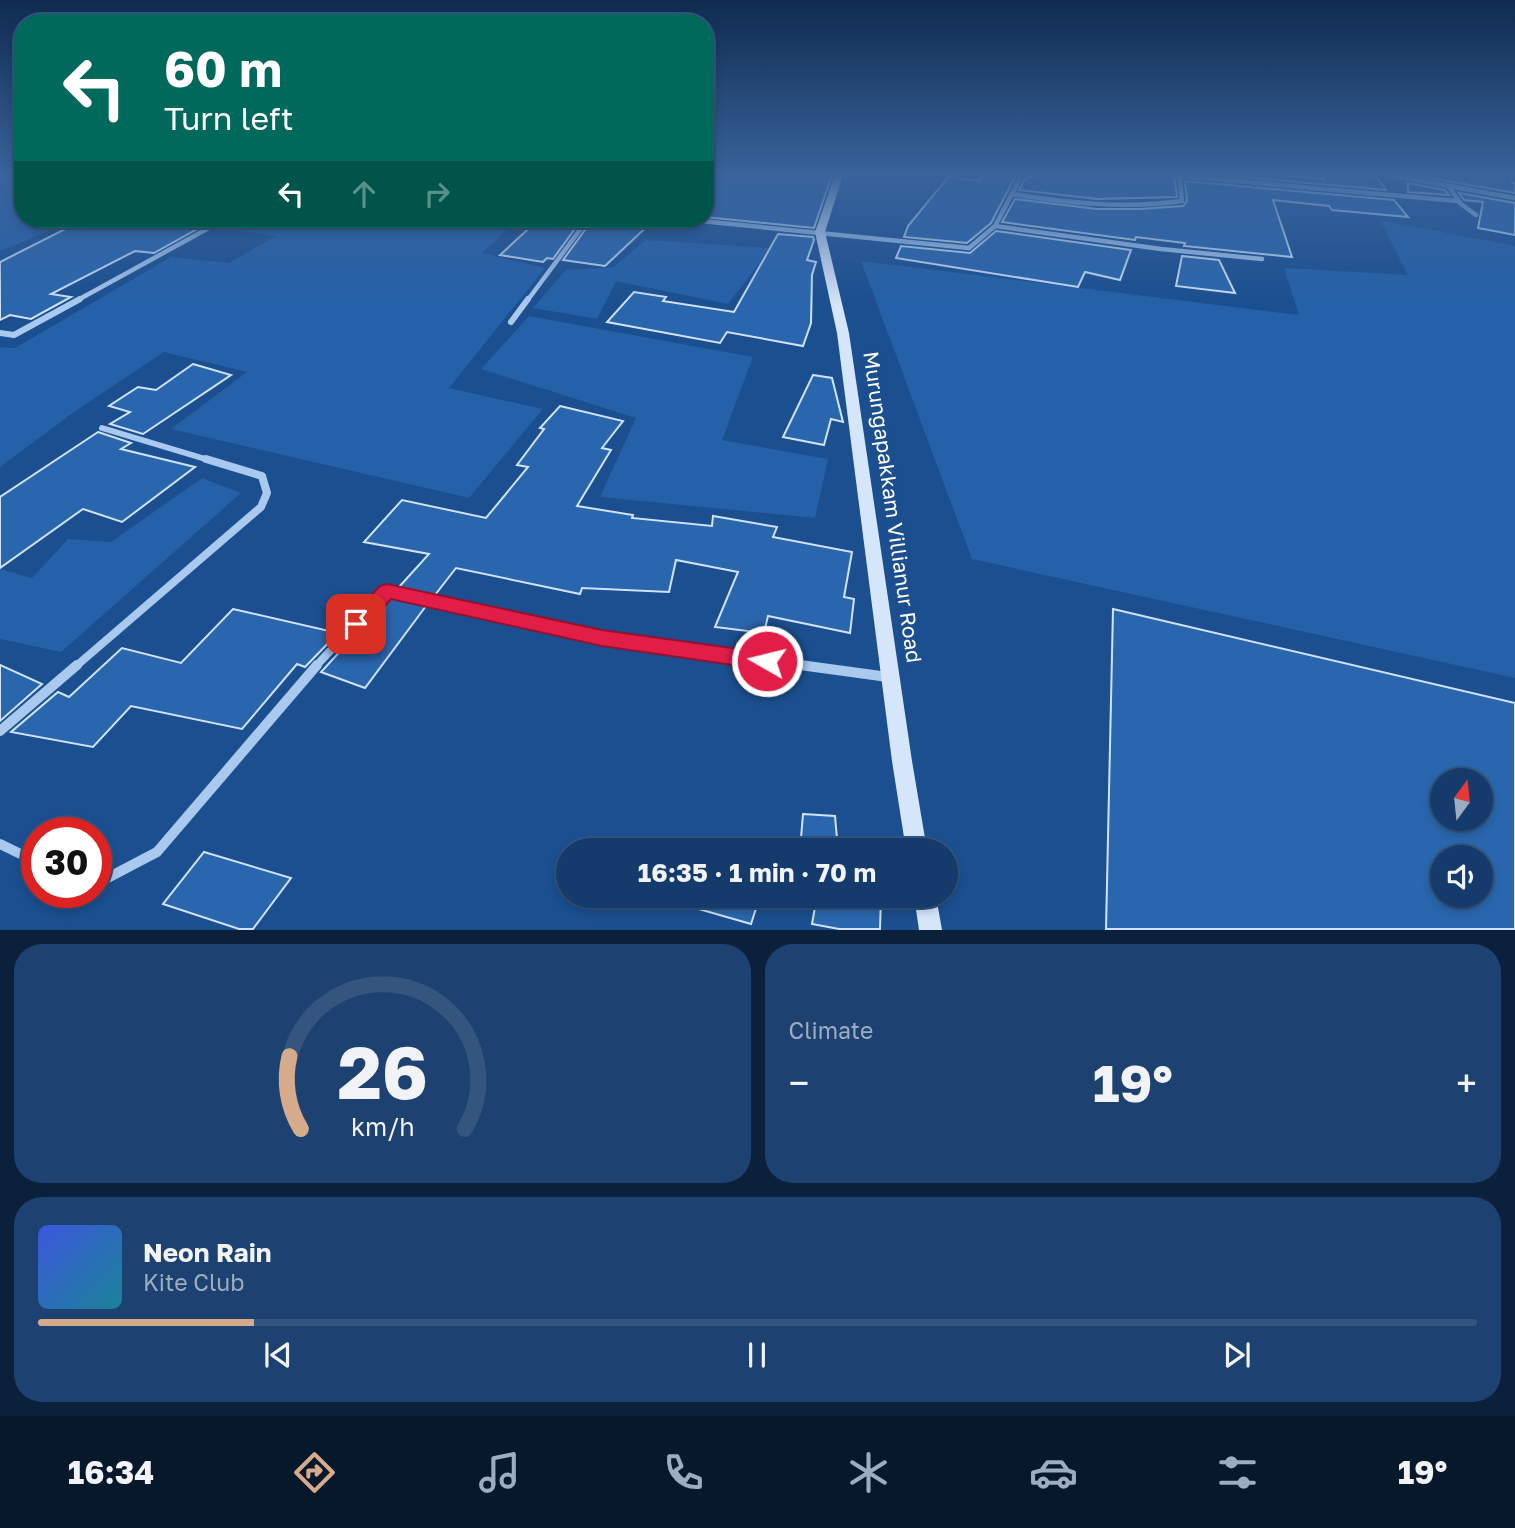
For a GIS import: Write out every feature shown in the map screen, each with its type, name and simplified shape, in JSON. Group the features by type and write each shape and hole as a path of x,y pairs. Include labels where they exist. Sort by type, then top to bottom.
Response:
{"main road":[{"path":"820,232 825,218"},
{"name":"Murungapakkam Villianur Road","path":"820,232 843,333 915,838"},
{"path":"927,908 931,929"}],"street":[{"path":"714,222 969,248 995,226 999,218"},
{"path":"995,226 1160,250 1262,259"},
{"path":"0,333 15,335 210,228"},
{"path":"511,322 581,228"},
{"path":"0,731 261,507 267,493 262,476 102,428"},
{"path":"112,876 157,852 309,673 387,591 602,638 892,677"},
{"path":"0,844 21,854"}],"shaded area":[{"path":"0,218 14,218 14,228 55,228 0,251"},
{"path":"1380,220 1515,246 1515,678 972,559 861,261 1299,315 1284,268 1408,275"},
{"path":"218,228 509,228 482,253 545,268 449,388 543,409 469,498 171,429 247,372 164,352 77,410 0,467 0,347 15,348 171,257 229,263 276,236"},
{"path":"646,240 771,248 728,304 616,281 597,319 533,308 566,270 614,267"},
{"path":"529,316 753,357 722,440 828,459 815,518 600,497 636,418 481,369"},
{"path":"202,478 241,493 61,652 0,639 0,569 32,578 68,539 111,542"}],"building":[{"path":"719,218 817,218 814,228"},
{"path":"914,218 993,218 967,243 904,237"},
{"path":"1004,218 1279,218 1292,257 1184,246 1185,243 1136,237 1135,240 1002,222"},
{"path":"1480,218 1515,218 1515,235 1478,228"},
{"path":"67,228 197,229 154,253 135,251 51,294 71,297 31,319 10,315 0,320 0,262"},
{"path":"529,228 575,228 553,259 547,258 543,262 500,255"},
{"path":"586,228 645,228 605,266 563,260"},
{"path":"996,231 1131,250 1120,280 1085,272 1078,287 896,258 901,246 970,253"},
{"path":"778,234 813,237 814,240 807,260 816,262 812,275 811,323 803,346 727,332 720,343 607,322 634,292 666,297 663,301 734,312"},
{"path":"1182,256 1219,260 1235,293 1176,286"},
{"path":"193,364 231,375 143,434 110,424 130,412 109,406 138,387 156,390"},
{"path":"813,375 832,378 843,422 831,419 824,445 783,437"},
{"path":"560,406 623,421 602,448 611,450 577,506 633,515 632,518 712,526 713,516 777,527 773,537 852,552 844,597 854,599 850,633 768,616 764,633 715,627 738,572 676,560 669,592 582,588 580,594 456,568 435,595 399,587 429,554 364,542 402,500 486,518 528,467 517,465 544,429 540,428"},
{"path":"98,432 131,443 121,449 195,467 122,522 83,509 0,568 0,497"},
{"path":"389,598 426,606 365,688 321,672"},
{"path":"233,609 338,633 305,667 297,664 242,729 131,706 93,747 11,732 58,692 69,697 122,648 181,663"},
{"path":"1113,609 1515,703 1515,929 1106,929"},
{"path":"0,665 42,684 0,721"},
{"path":"803,814 835,816 837,838 801,838"},
{"path":"204,852 291,878 253,929 239,929 163,904"},
{"path":"695,908 756,908 751,924"},
{"path":"815,908 881,908 880,929 839,929 812,924"}],"route":[{"path":"356,624 387,591 602,638 767,661"}]}
